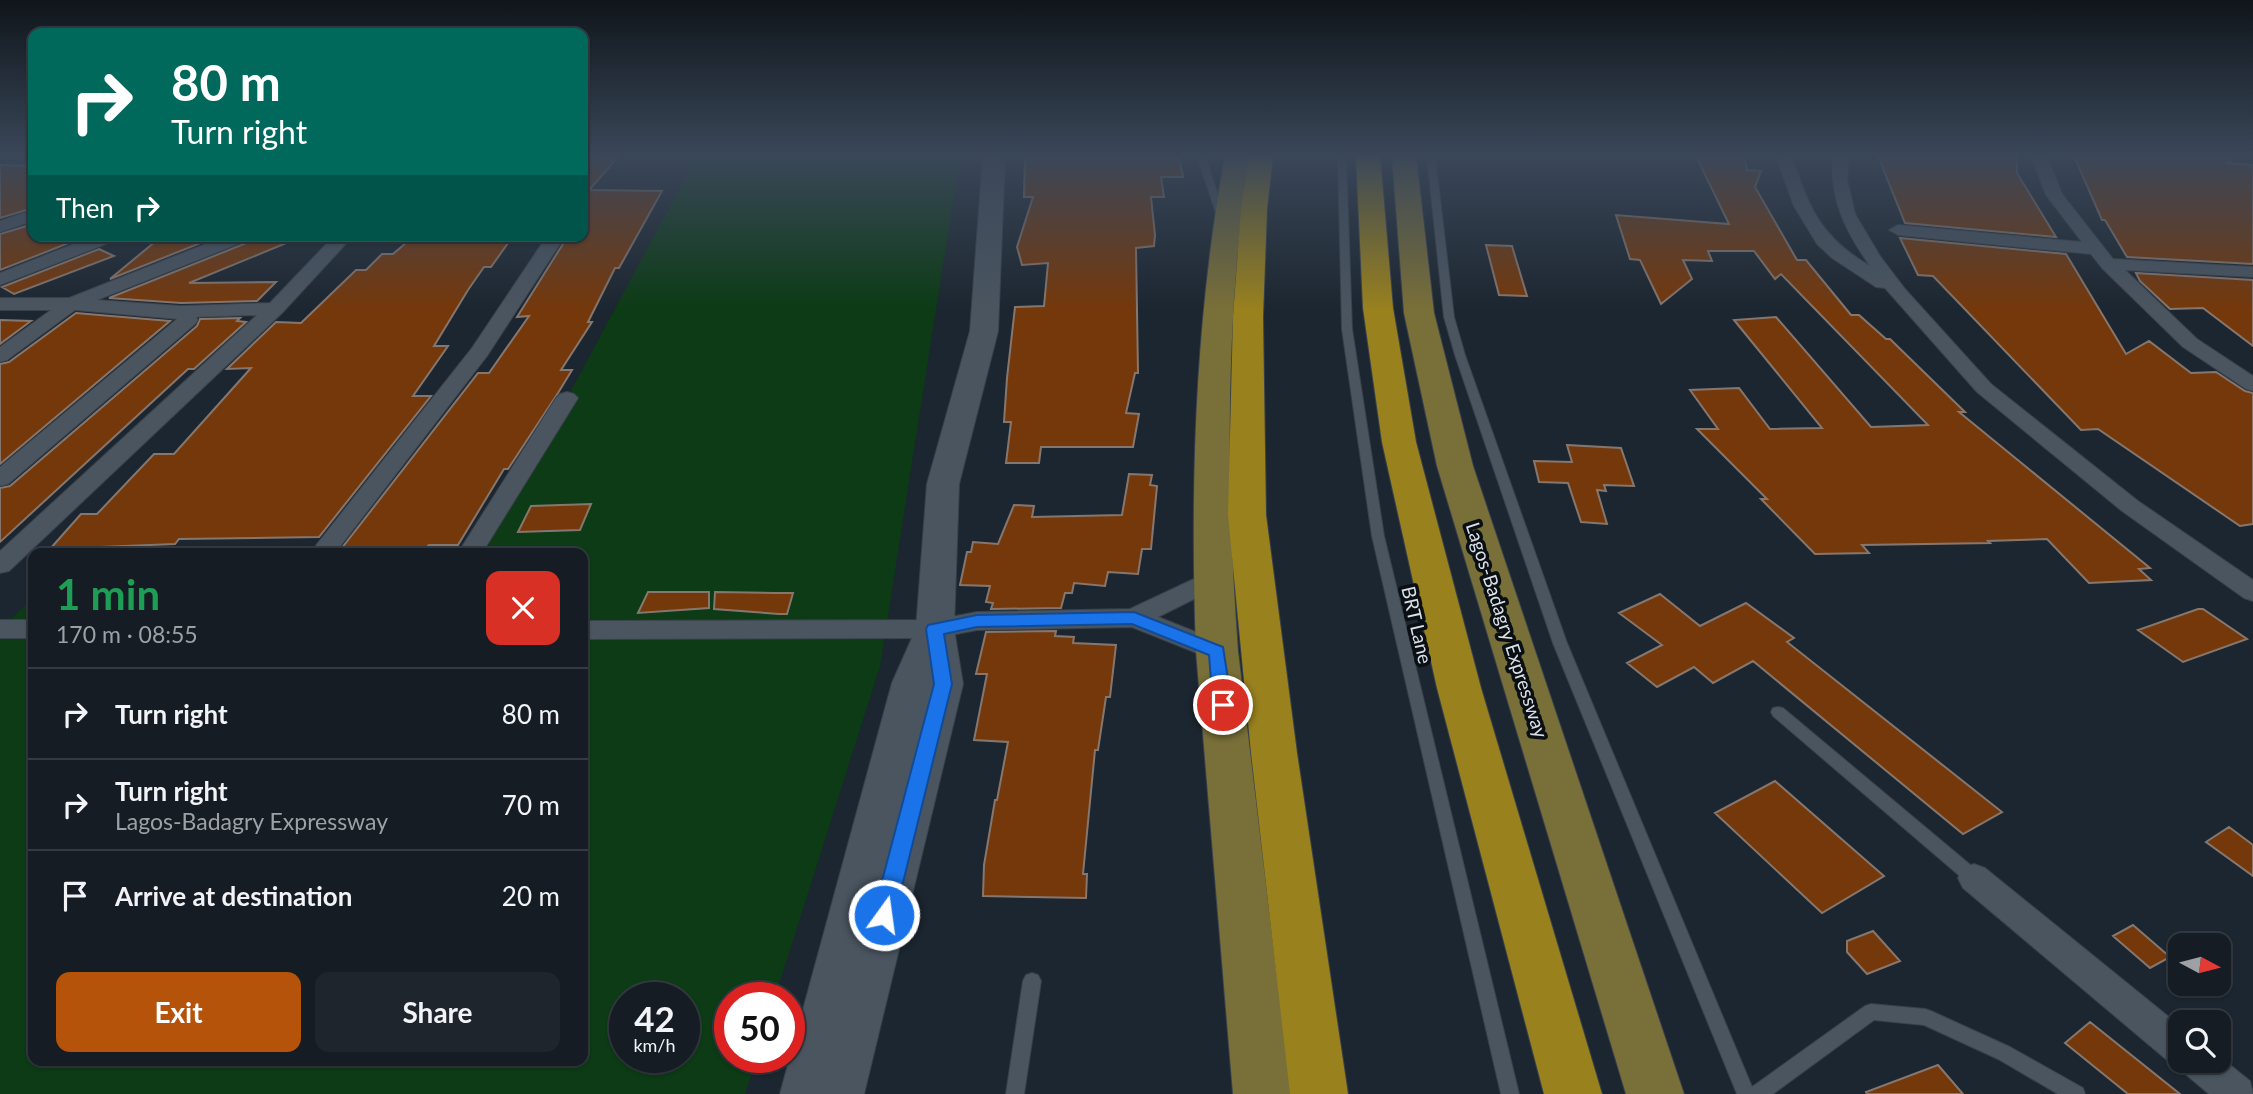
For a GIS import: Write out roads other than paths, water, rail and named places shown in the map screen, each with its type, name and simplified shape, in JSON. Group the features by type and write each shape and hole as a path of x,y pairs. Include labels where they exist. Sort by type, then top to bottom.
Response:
{"highway":[{"path":"1254,207 1248,317 1247,515 1274,753 1319,1094"},
{"path":"1371,207 1378,308 1399,442 1459,688 1573,1094"}],"main road":[{"path":"838,1094 943,684 934,629 943,484 984,331 991,207"},
{"path":"1229,207 1212,387 1213,579 1217,651 1262,1094"},
{"name":"Lagos-Badagry Expressway","path":"1409,207 1419,313 1455,466 1655,1094"},
{"path":"806,1094 912,683 934,629"}],"street":[{"path":"1804,207 1831,248 1898,293"},
{"path":"1845,207 1872,257 1898,293 1984,388 2130,506 2253,592"},
{"path":"2063,207 2108,264 2190,343 2253,385"},
{"path":"0,227 28,217"},
{"path":"1898,230 2095,249"},
{"path":"0,279 95,242"},
{"path":"0,356 71,304 227,242"},
{"path":"0,565 275,309 338,242"},
{"path":"326,548 480,352 552,242"},
{"path":"2108,264 2253,272"},
{"path":"0,304 71,304 181,313 275,309"},
{"path":"0,478 188,320 181,313"},
{"path":"473,548 567,398"},
{"path":"1134,618 1213,579"},
{"path":"588,630 934,629 977,621 1134,618 1217,651"},
{"path":"0,629 28,629"},
{"path":"1974,878 2168,1038"},
{"path":"2212,1073 2237,1094"}],"lane":[{"path":"1217,207 1225,230"},
{"path":"1257,207 1252,249 1253,470 1265,617 1332,1094"},
{"name":"BRT Lane","path":"1343,207 1347,329 1378,536 1510,1094"},
{"path":"1437,207 1449,317 1560,643 1746,1094"},
{"path":"1778,712 1974,878"},
{"path":"1016,1094 1032,981"},
{"path":"1758,1094 1871,1012 1925,1017 2004,1053 2076,1094"}]}
